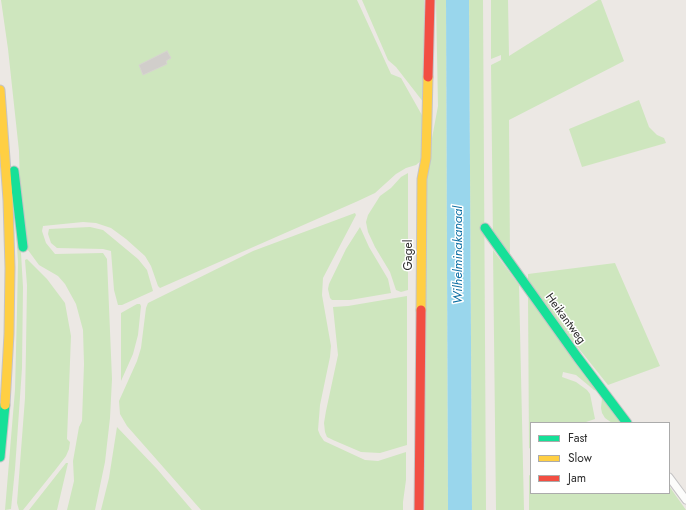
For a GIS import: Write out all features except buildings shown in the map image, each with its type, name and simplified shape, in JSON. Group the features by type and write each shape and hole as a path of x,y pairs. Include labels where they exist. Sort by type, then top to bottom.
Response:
{"main road":[{"name":"Gagel","path":"419,510 422,179 426,158 430,0"},
{"path":"0,90 8,200 10,268 9,334 0,457"},
{"path":"1,102 12,152 23,247"},
{"name":"Heikantweg","path":"485,228 578,358 626,422"}],"street":[{"path":"670,478 686,500"}],"green space":[{"path":"1,0 357,0 391,74 401,78 423,117 422,160 416,165 406,168 396,174 375,193 160,288 145,256 111,228 96,223 83,222 43,226 42,231 46,243 55,254 103,253 107,259 112,379 110,418 105,462 95,510 67,510 74,481 73,461 79,427 82,421 84,364 83,330 76,304 65,284 58,276 39,265 25,246 21,222 19,151"},
{"path":"362,0 424,0 426,60 424,103 396,67 388,60"},
{"path":"436,0 446,0 448,510 425,510 424,181 438,106"},
{"path":"469,0 483,0 486,510 472,510"},
{"path":"491,0 508,0 509,56 598,0 601,0 624,61 509,120 510,261 493,240 491,65 501,60 501,55 491,59"},
{"path":"639,100 649,127 657,135 664,138 666,143 582,167 569,129"},
{"path":"408,173 408,290 401,292 396,290 390,272 368,232 366,222 368,215 380,196 391,188 401,177"},
{"path":"355,213 356,215 323,278 322,295 331,346 320,405 318,430 324,441 365,460 378,461 406,452 406,480 403,510 201,510 127,426 120,414 119,401 137,361 141,348 146,308 148,303 253,251"},
{"path":"90,227 103,230 138,259 147,270 153,291 122,305 118,305 114,290 111,251 103,249 57,248 51,243 48,234 49,229"},
{"path":"360,227 369,247 388,279 391,293 350,300 332,300 328,289 329,284 346,249"},
{"path":"17,229 21,253 23,287 22,368 11,509 5,510 15,390 18,262"},
{"path":"493,250 519,285 524,510 496,510"},
{"path":"27,259 47,279 65,303 71,336 67,439 70,442 66,456 23,510 19,510 17,503 25,398 27,285 25,260"},
{"path":"615,263 660,366 608,385 528,285 528,274"},
{"path":"407,296 407,445 380,453 361,452 327,437 325,432 324,423 326,411 338,355 333,307 348,306"},
{"path":"528,296 599,391 594,390 576,375 563,372 562,377 576,382 590,394 595,419 586,422 530,422 529,448"},
{"path":"137,304 140,304 141,306 138,335 133,354 121,381 121,313"},
{"path":"602,398 621,422 611,422 605,418 601,408"},
{"path":"117,427 157,469 192,510 101,510 109,478"},
{"path":"66,463 68,463 57,510 29,510"},
{"path":"529,475 530,494 670,494 670,487 686,510 529,510"}],"water":[{"name":"Wilhelminakanaal","path":"446,0 469,0 472,510 448,510"}],"traffic: fast":[{"path":"14,171 23,247"},
{"path":"485,228 578,358 626,422"},
{"path":"0,457 5,405"}],"traffic: slow":[{"path":"421,310 422,179 426,158 428,77"},
{"path":"0,90 8,200 10,268 9,334 5,405"}],"traffic: jam":[{"path":"428,77 430,0"},
{"path":"419,510 421,310"}]}
